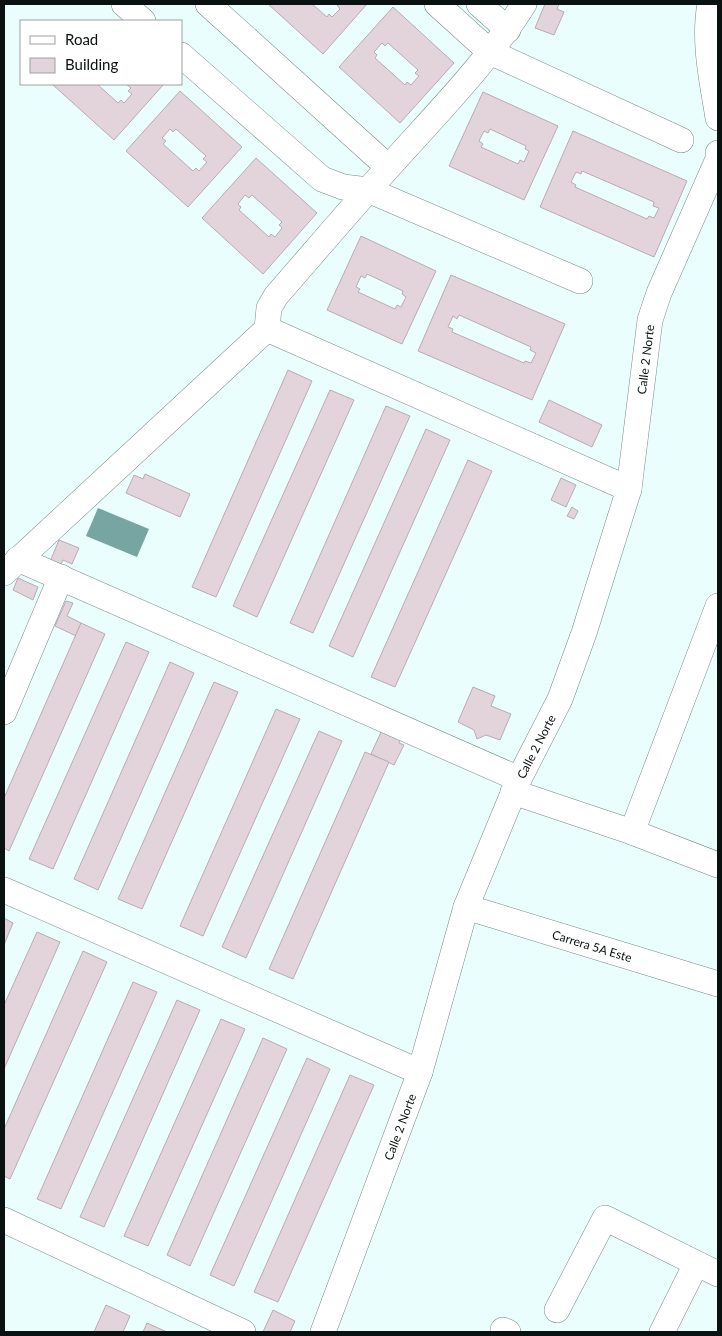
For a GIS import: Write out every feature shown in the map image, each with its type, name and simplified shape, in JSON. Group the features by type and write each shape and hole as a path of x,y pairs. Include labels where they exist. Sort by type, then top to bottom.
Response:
{"street":[{"path":"124,4 142,20"},
{"path":"208,4 388,167"},
{"path":"437,4 490,52 681,140"},
{"path":"479,4 508,30"},
{"path":"11,566 266,329 269,308 276,296 388,167 473,74 508,30 524,4"},
{"path":"710,4 707,20 709,56 718,118"},
{"path":"182,56 322,179 343,187 368,190 580,281"},
{"name":"Calle 2 Norte","path":"323,1332 420,1072 466,907 511,780 560,699 584,632 629,489 650,320 659,293 718,159 718,154"},
{"path":"266,329 629,489"},
{"path":"11,566 61,577 511,780 632,832 718,865"},
{"path":"4,712 61,577"},
{"path":"632,832 718,606"},
{"path":"4,890 420,1072"},
{"name":"Carrera 5A Este","path":"466,907 718,984"},
{"path":"557,1310 605,1218 718,1274"},
{"path":"4,1220 243,1332"},
{"path":"662,1332 696,1264"}],"water":[{"path":"98,508 149,529 137,557 86,536"}],"building":[{"path":"268,4 312,4 327,17 329,14 332,17 340,9 338,4 367,4 323,54"},
{"path":"545,4 559,4 557,9 564,12 554,35 535,28"},
{"path":"393,7 454,63 400,123 339,67","holes":["382,43 385,46 388,43 418,70 415,73 419,76 411,85 407,82 405,85 375,58 377,55 374,52"]},
{"path":"53,85 98,85 118,103 121,100 124,103 132,94 128,91 131,88 127,85 163,85 114,140"},
{"path":"180,91 242,147 188,207 126,151","holes":["170,129 173,132 176,129 206,156 203,159 207,162 199,171 196,168 193,171 163,144 166,141 162,138"]},
{"path":"483,92 558,126 524,200 449,166","holes":["490,129 526,146 525,149 529,151 524,162 520,160 518,164 481,147 483,144 479,141 484,131 488,133"]},
{"path":"573,131 687,181 654,257 540,207","holes":["582,171 654,202 653,206 659,208 654,218 649,216 647,219 575,187 576,185 571,182 576,172 581,174"]},
{"path":"256,158 317,213 263,274 202,218","holes":["245,195 249,198 252,195 282,222 279,225 282,228 275,237 271,234 269,237 239,210 241,207 238,204"]},
{"path":"361,236 436,271 402,344 327,310","holes":["367,274 403,291 402,294 406,297 401,307 397,305 395,309 358,292 360,289 356,287 361,276 365,278"]},
{"path":"451,275 565,324 532,400 418,351","holes":["459,315 531,347 530,350 536,353 531,363 525,361 524,363 452,332 453,329 448,327 453,316 457,319"]},
{"path":"288,370 312,381 216,597 192,587"},
{"path":"330,390 354,400 257,617 233,606"},
{"path":"549,400 602,425 592,447 539,422"},
{"path":"386,406 410,416 313,633 290,623"},
{"path":"426,429 450,440 353,657 329,646"},
{"path":"468,460 492,471 395,687 371,677"},
{"path":"145,474 190,494 180,517 126,493 134,475 143,479"},
{"path":"561,478 576,485 566,507 551,500"},
{"path":"572,507 578,511 574,519 567,516"},
{"path":"59,540 79,548 72,564 63,560 59,568 49,564"},
{"path":"18,578 38,587 33,600 13,590"},
{"path":"66,601 73,603 67,616 81,623 76,636 55,626"},
{"path":"81,623 105,634 9,851 4,848 4,798"},
{"path":"126,642 149,652 53,869 29,859"},
{"path":"170,662 194,673 98,890 74,879"},
{"path":"214,682 238,692 142,909 118,899"},
{"path":"473,687 495,696 491,706 511,714 500,740 486,735 477,739 474,730 458,722"},
{"path":"276,709 300,719 203,936 180,926"},
{"path":"410,719 399,743 404,745 394,765 371,754 382,730"},
{"path":"319,731 342,741 246,958 222,947"},
{"path":"365,752 389,762 293,979 269,969"},
{"path":"4,918 13,923 4,945"},
{"path":"37,932 60,942 4,1069 4,1005"},
{"path":"83,951 107,962 10,1179 4,1176 4,1129"},
{"path":"133,982 157,992 61,1209 37,1199"},
{"path":"177,1000 200,1010 104,1227 80,1217"},
{"path":"221,1019 245,1029 148,1246 124,1236"},
{"path":"263,1038 287,1049 190,1266 167,1255"},
{"path":"307,1058 330,1069 234,1286 210,1275"},
{"path":"350,1075 374,1085 278,1302 254,1292"},
{"path":"106,1305 130,1316 123,1332 94,1332"},
{"path":"273,1310 295,1321 290,1332 263,1332"},
{"path":"147,1323 167,1332 143,1332"}]}
